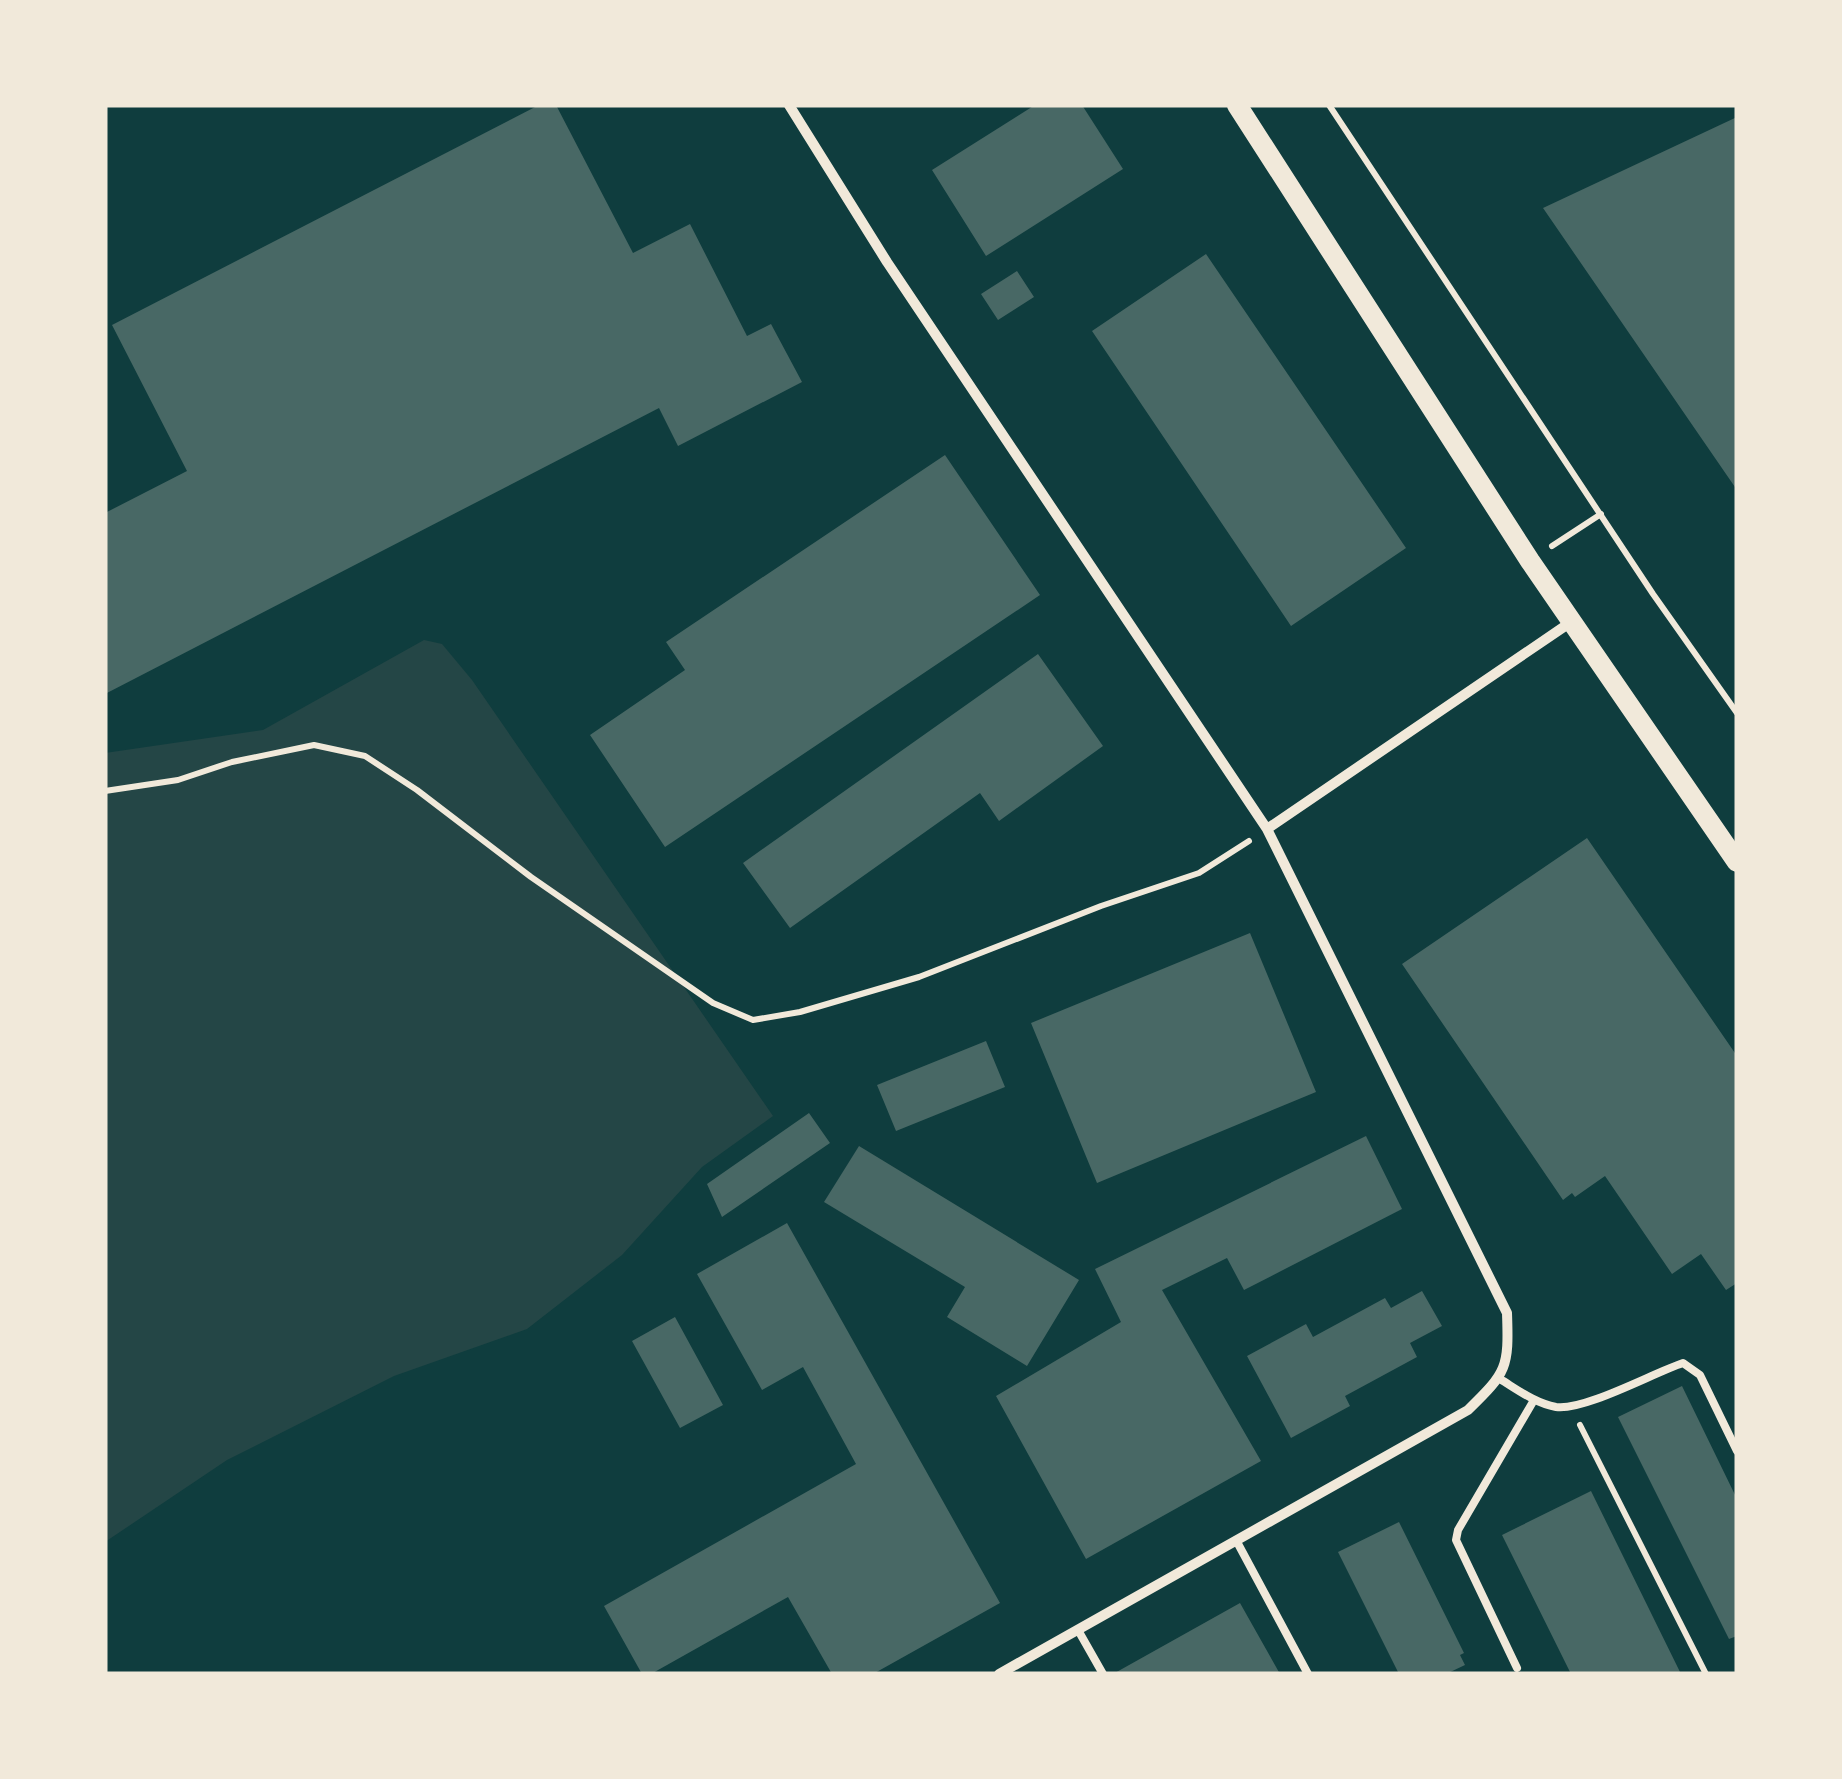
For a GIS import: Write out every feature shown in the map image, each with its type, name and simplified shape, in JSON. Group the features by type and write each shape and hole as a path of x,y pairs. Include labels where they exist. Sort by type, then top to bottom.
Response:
{"main road":[{"path":"1238,105 1530,561 1737,862"}],"street":[{"path":"789,105 886,262 1267,829 1508,1313 1509,1348 1500,1379 1468,1410 999,1674"},
{"path":"1267,829 1572,622"}],"lane":[{"path":"1500,1379 1534,1400 1561,1408 1588,1403 1682,1363 1700,1375 1737,1451"},
{"path":"1516,1668 1456,1540 1458,1530 1534,1400"},
{"path":"1236,1540 1308,1674"},
{"path":"1078,1630 1102,1674"},
{"path":"1023,1661 1025,1674"}],"path":[{"path":"1330,105 1737,713"},
{"path":"1530,561 1601,514"},
{"path":"105,791 178,780 232,762 314,745 364,756 683,982 752,1020 800,1012 919,977 1198,873 1267,829"},
{"path":"1570,1406 1706,1674"}],"shaded area":[{"path":"424,640 442,644 472,680 773,1116 702,1167 622,1255 527,1329 394,1376 227,1460 105,1542 105,753 263,730"}],"building":[{"path":"539,105 556,105 633,253 690,224 747,336 771,324 802,382 678,446 659,408 105,694 105,513 187,471 112,325"},
{"path":"1035,105 1082,105 1123,169 986,256 932,170"},
{"path":"1737,117 1737,490 1543,208"},
{"path":"1206,254 1406,548 1291,626 1092,331"},
{"path":"1017,271 1034,297 998,320 981,294"},
{"path":"945,455 1040,595 665,847 590,735 685,670 666,642"},
{"path":"1038,654 1103,746 999,821 980,793 790,928 743,863"},
{"path":"1587,838 1737,1056 1737,1283 1726,1290 1701,1254 1672,1274 1605,1176 1575,1197 1572,1193 1563,1200 1402,964"},
{"path":"1250,933 1316,1092 1097,1183 1031,1023"},
{"path":"986,1041 1005,1087 896,1131 877,1085"},
{"path":"809,1113 830,1143 722,1217 707,1184"},
{"path":"1366,1136 1402,1209 1244,1290 1227,1258 1162,1290 1261,1461 1086,1559 996,1396 1121,1322 1095,1269"},
{"path":"859,1146 1079,1280 1027,1366 947,1317 965,1287 824,1202"},
{"path":"787,1223 1000,1603 873,1674 832,1674 788,1597 651,1674 642,1674 604,1606 856,1464 803,1367 762,1390 697,1274"},
{"path":"1422,1291 1442,1326 1410,1343 1417,1357 1345,1396 1350,1406 1291,1438 1247,1356 1306,1324 1313,1337 1385,1298 1391,1308"},
{"path":"675,1317 723,1405 680,1428 632,1341"},
{"path":"1682,1386 1737,1499 1737,1636 1729,1639 1618,1417"},
{"path":"1591,1491 1681,1674 1571,1674 1502,1535"},
{"path":"1399,1522 1464,1653 1460,1655 1465,1665 1446,1674 1399,1674 1338,1552"},
{"path":"1240,1603 1280,1674 1113,1674"}]}
